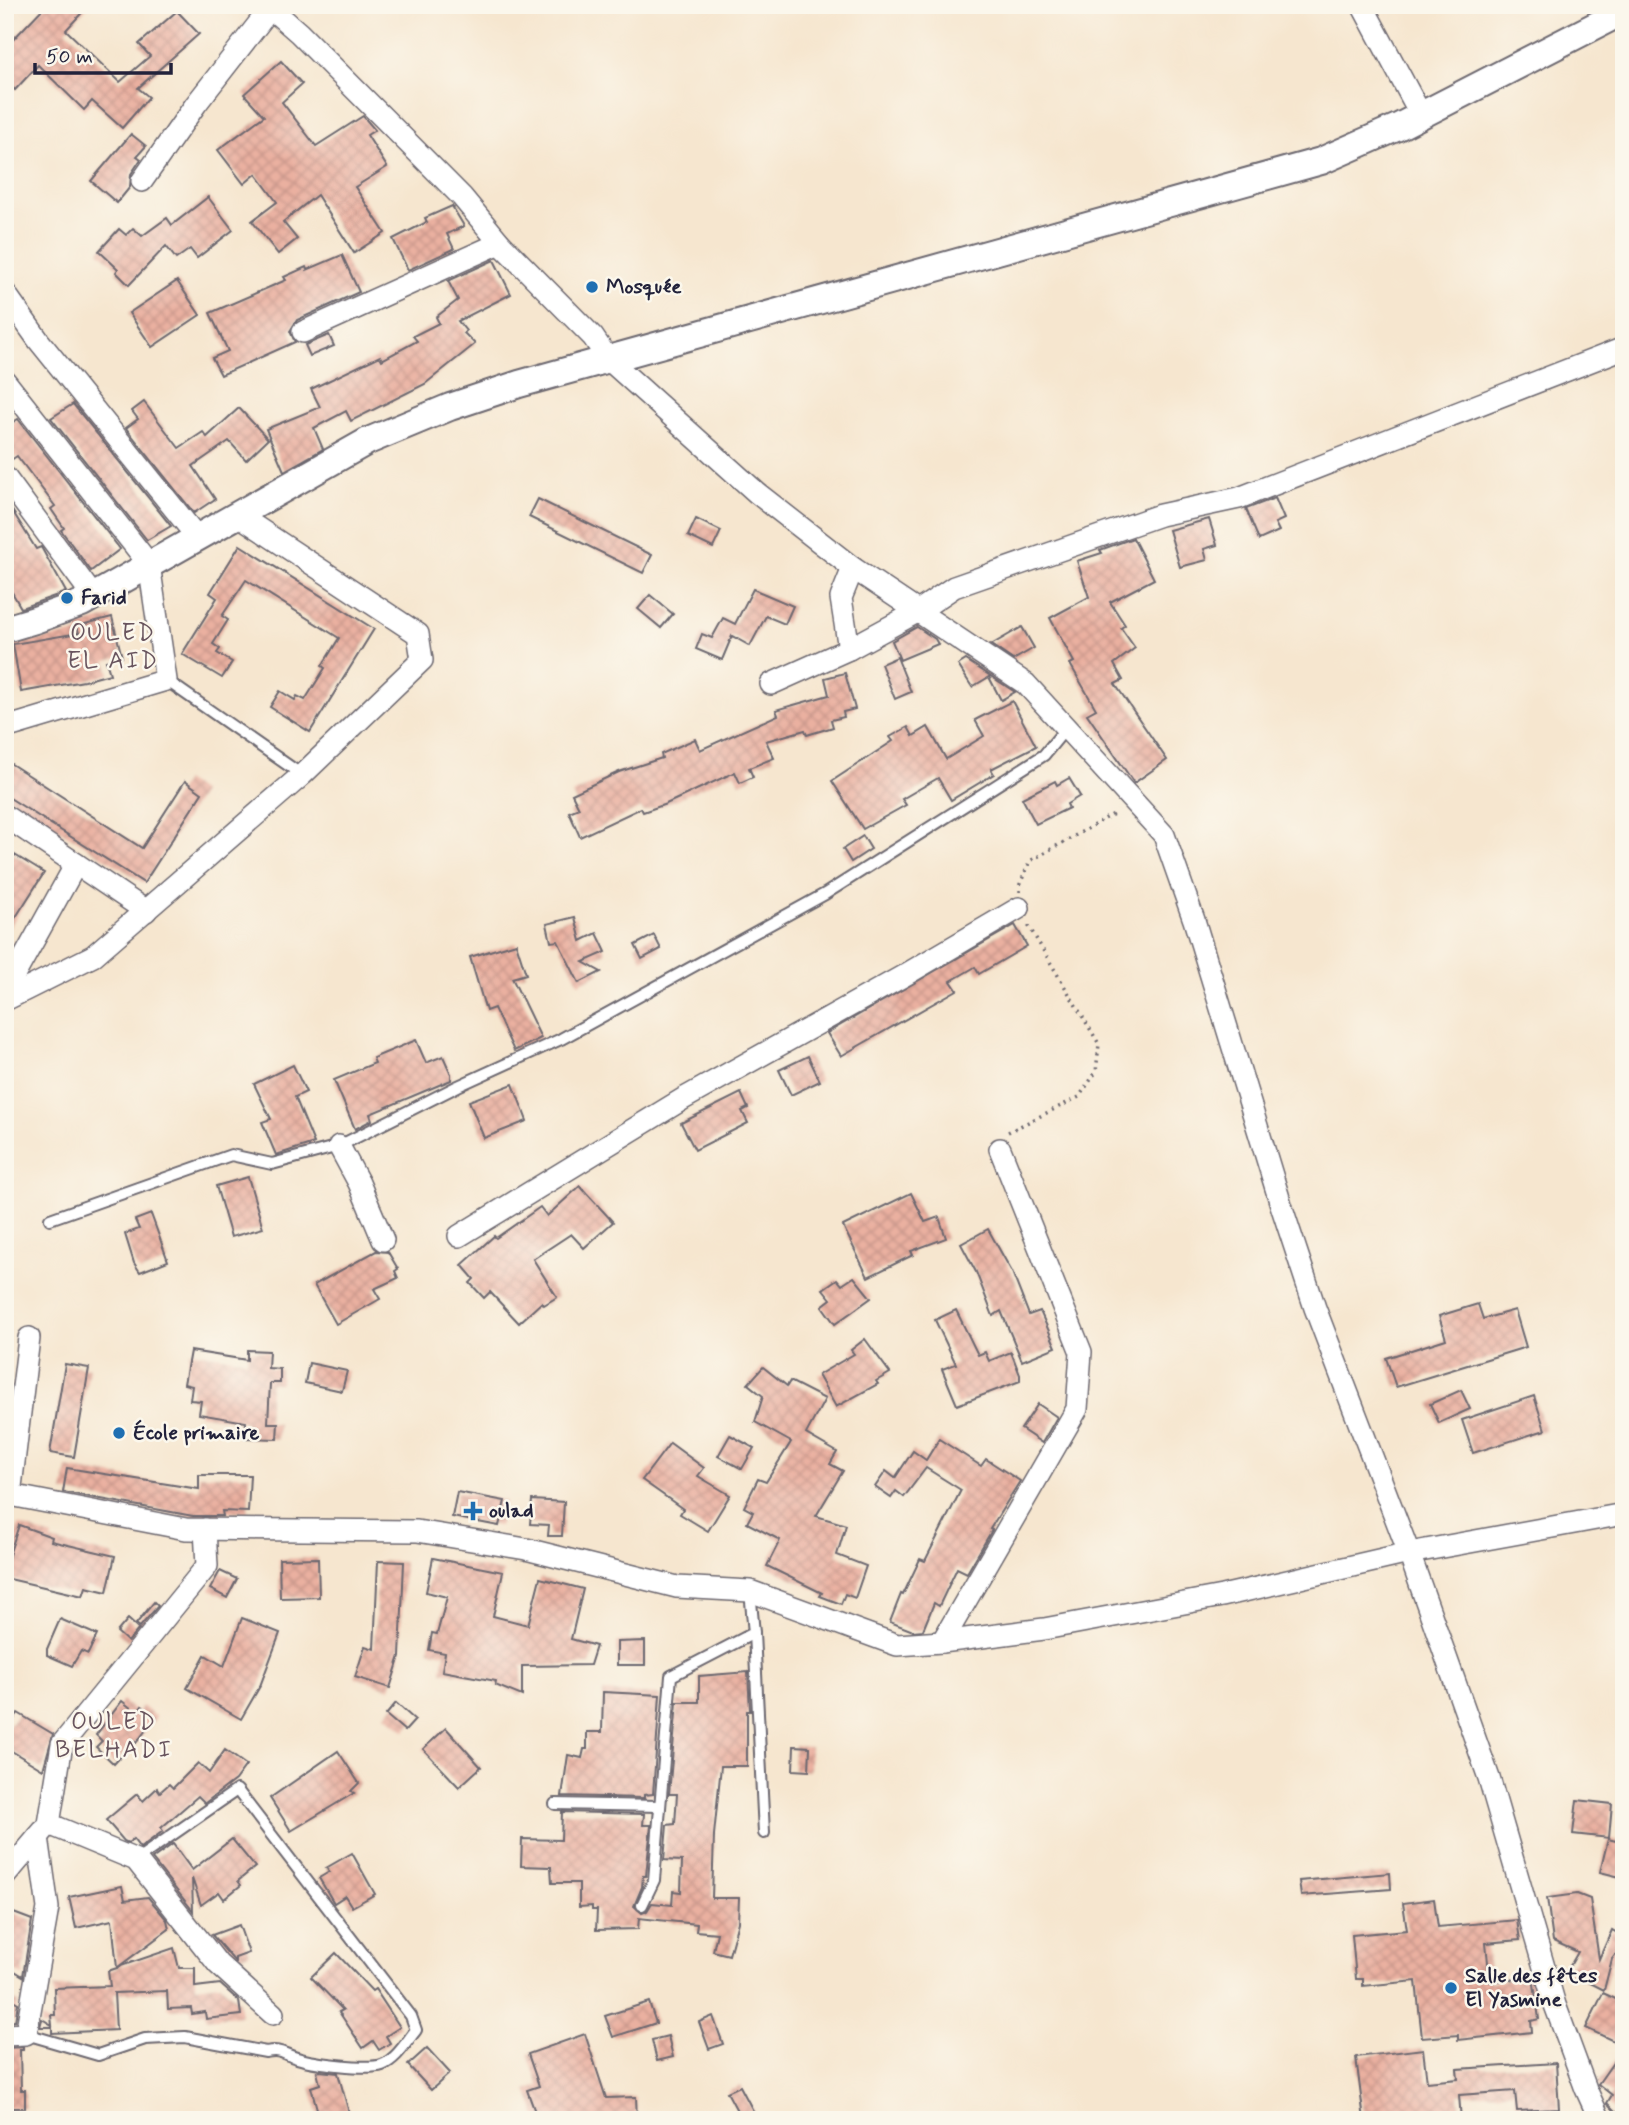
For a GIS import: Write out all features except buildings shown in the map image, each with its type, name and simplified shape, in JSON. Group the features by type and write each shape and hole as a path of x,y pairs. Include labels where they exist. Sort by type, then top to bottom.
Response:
{"street":[{"path":"1362,5 1421,115"},
{"path":"142,181 269,7 299,33 462,197 500,243 593,337 608,359 757,493 853,568 1026,684 1164,835 1194,920 1315,1308 1409,1553 1489,1778 1555,2005 1600,2120"},
{"path":"7,626 62,611 93,596 368,441 415,420 519,384 1291,170 1359,145 1624,11"},
{"path":"303,332 500,243"},
{"path":"5,293 39,341 197,537"},
{"path":"771,684 849,649 917,612 954,587 1160,515 1239,498 1624,348"},
{"path":"5,381 149,564 166,680 5,729"},
{"path":"5,477 93,596"},
{"path":"5,1000 93,956 302,775 422,660 418,634 238,515"},
{"path":"849,649 841,598 853,568"},
{"path":"5,816 146,911"},
{"path":"5,992 76,864"},
{"path":"459,1236 683,1099 1019,908"},
{"path":"338,1146 359,1184 383,1240"},
{"path":"942,1642 1077,1409 1081,1352 1000,1149"},
{"path":"29,1338 7,1495 186,1528 417,1531 526,1549 677,1587 750,1591 897,1645 1044,1629 1222,1596 1409,1553 1624,1514"},
{"path":"16,2034 48,1908 43,1830 62,1744 207,1566 205,1528"},
{"path":"43,1830 136,1860 218,1964 273,2014"},
{"path":"5,1876 43,1830"}],"lane":[{"path":"166,680 302,775"},
{"path":"50,1219 231,1155 272,1164 338,1146 458,1086 561,1039 825,894 1044,755 1066,728"},
{"path":"750,1591 764,1833"},
{"path":"642,1905 654,1880 671,1676 754,1633"},
{"path":"16,2034 97,2055 145,2039 185,2037 266,2052 277,2049 298,2059 358,2067 382,2065 395,2057 416,2030 411,2016 237,1790 136,1860"},
{"path":"555,1804 660,1806"}],"path":[{"path":"1000,1149 1006,1133 1079,1097 1096,1072 1098,1044 1019,908 1020,884 1030,861 1135,802"}],"place":[{"name":"Mosquée","path":"592,287"},
{"name":"Farid","path":"67,598"},
{"name":"École primaire","path":"119,1433"},
{"name":"oulad","path":"473,1511"},
{"name":"Salle des fêtes El Yasmine","path":"1451,1988"}],"district":[{"name":"OULED EL AID","path":"113,647"},
{"name":"OULED BELHADI","path":"114,1736"}]}
